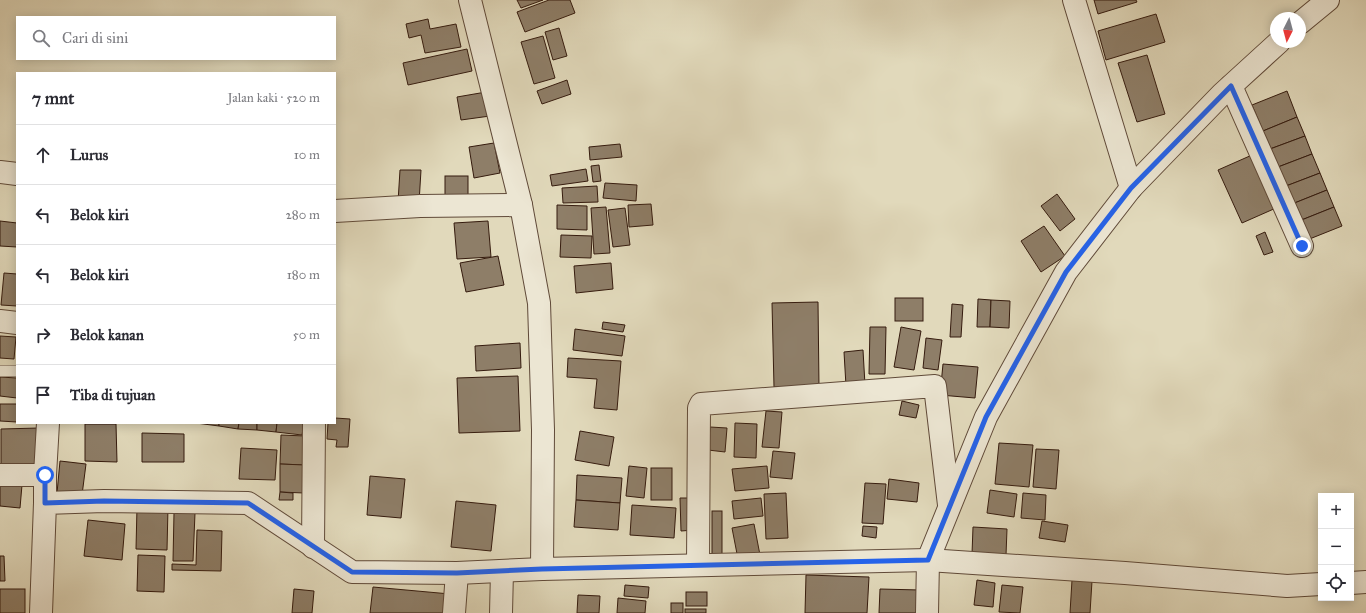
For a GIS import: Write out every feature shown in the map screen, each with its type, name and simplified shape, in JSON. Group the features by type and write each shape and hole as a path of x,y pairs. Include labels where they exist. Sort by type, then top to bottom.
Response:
{"street":[{"path":"470,0 521,205 539,303 543,430 542,569"},
{"path":"1074,0 1131,188"},
{"path":"1306,18 1328,0"},
{"path":"927,613 928,560 986,417 1066,272 1131,188 1231,86 1272,48"},
{"path":"1231,86 1302,246"},
{"path":"0,172 16,174"},
{"path":"336,211 420,206 521,205"},
{"path":"0,322 16,323"},
{"path":"698,565 699,408 701,404 935,386 950,508"},
{"path":"41,613 48,424"},
{"path":"314,424 314,547"},
{"path":"0,474 45,475"},
{"path":"45,503 104,501 248,503 352,572 457,573 542,569 928,560 1125,573 1288,586 1318,584"},
{"path":"502,571 502,613"},
{"path":"454,613 457,573"},
{"path":"1354,582 1366,582"}],"lane":[{"path":"0,370 16,371"}],"building":[{"path":"517,0 543,0 521,8"},
{"path":"549,0 570,0 575,13 525,32 517,12"},
{"path":"1094,0 1136,0 1137,2 1098,14"},
{"path":"1156,14 1165,42 1106,60 1098,31"},
{"path":"428,19 430,29 456,24 461,47 425,53 421,35 409,38 406,24"},
{"path":"559,28 567,56 553,60 545,32"},
{"path":"543,36 555,78 534,84 521,42"},
{"path":"467,49 472,71 408,85 403,63"},
{"path":"1147,55 1165,114 1137,122 1118,63"},
{"path":"567,80 571,94 542,104 537,91"},
{"path":"1287,91 1297,117 1263,131 1252,105"},
{"path":"486,92 490,116 461,120 457,97"},
{"path":"1297,117 1305,136 1270,149 1263,131"},
{"path":"1305,136 1312,154 1278,167 1270,149"},
{"path":"494,143 500,173 474,178 469,147"},
{"path":"620,144 622,157 590,160 589,147"},
{"path":"1312,154 1320,173 1286,186 1278,167"},
{"path":"1252,155 1276,208 1242,223 1218,170"},
{"path":"599,165 601,181 593,182 591,166"},
{"path":"586,169 588,181 552,186 550,175"},
{"path":"400,170 421,170 419,203 398,202"},
{"path":"1320,173 1327,190 1292,204 1286,186"},
{"path":"445,176 468,176 468,200 445,200"},
{"path":"605,183 637,185 636,201 603,198"},
{"path":"597,186 598,202 563,203 562,188"},
{"path":"1327,190 1334,207 1299,221 1292,204"},
{"path":"1057,194 1075,219 1060,231 1041,206"},
{"path":"651,204 653,225 629,227 628,205"},
{"path":"557,205 587,206 587,230 557,229"},
{"path":"606,207 610,253 594,254 591,208"},
{"path":"1334,207 1342,226 1307,240 1299,221"},
{"path":"625,208 630,245 613,247 608,210"},
{"path":"0,221 16,223 16,247 0,246"},
{"path":"488,221 491,257 457,259 454,223"},
{"path":"1044,226 1065,256 1041,272 1021,241"},
{"path":"1265,232 1273,252 1264,255 1256,236"},
{"path":"561,235 592,236 591,258 560,257"},
{"path":"498,256 504,285 466,292 460,263"},
{"path":"611,263 613,289 576,293 574,266"},
{"path":"4,273 16,274 16,306 1,305"},
{"path":"895,298 923,298 923,321 895,321"},
{"path":"978,299 991,300 990,327 977,327"},
{"path":"991,300 1010,301 1009,328 990,327"},
{"path":"818,302 819,387 774,387 772,303"},
{"path":"952,304 963,305 961,337 950,337"},
{"path":"603,322 625,325 623,332 602,329"},
{"path":"870,327 886,327 885,374 869,374"},
{"path":"901,327 921,331 914,370 894,367"},
{"path":"575,329 625,336 622,356 573,350"},
{"path":"0,336 16,337 14,359 0,358"},
{"path":"926,338 942,340 938,370 923,368"},
{"path":"520,343 521,368 476,371 475,346"},
{"path":"863,350 865,385 846,386 844,352"},
{"path":"568,358 621,361 617,410 594,408 597,379 567,377"},
{"path":"943,364 978,367 975,398 940,395"},
{"path":"518,376 520,431 459,433 457,378"},
{"path":"0,377 16,378 16,398 0,396"},
{"path":"902,401 919,405 916,418 899,415"},
{"path":"0,404 16,404 16,422 0,421"},
{"path":"766,411 782,412 779,448 762,447"},
{"path":"336,418 350,419 348,447 336,447 337,440 327,439 328,424 336,424"},
{"path":"735,423 757,424 756,458 734,457"},
{"path":"85,424 116,424 117,462 85,461"},
{"path":"204,424 219,424 219,426"},
{"path":"219,424 239,424 238,429 219,426"},
{"path":"239,424 257,424 257,430 238,429"},
{"path":"257,424 277,424 276,432 257,430"},
{"path":"277,424 304,424 302,435 276,432"},
{"path":"710,427 727,428 725,452 708,450"},
{"path":"39,428 39,466 1,466 1,429"},
{"path":"580,431 614,437 609,466 575,460"},
{"path":"142,433 184,434 184,462 142,462"},
{"path":"281,435 305,436 305,465 280,464"},
{"path":"999,443 1033,445 1029,487 995,484"},
{"path":"241,448 277,450 275,480 239,479"},
{"path":"1036,449 1059,450 1056,489 1033,487"},
{"path":"773,451 795,453 792,479 770,477"},
{"path":"60,461 86,464 82,495 57,493"},
{"path":"280,464 305,465 304,493 280,492"},
{"path":"629,466 647,468 644,498 626,496"},
{"path":"767,466 769,488 735,491 732,469"},
{"path":"651,468 672,468 672,500 651,500"},
{"path":"577,475 622,478 620,503 576,500"},
{"path":"370,476 405,479 401,518 367,515"},
{"path":"889,479 919,483 917,502 887,499"},
{"path":"0,483 22,485 20,508 0,506"},
{"path":"865,483 886,484 883,524 862,523"},
{"path":"990,490 1017,494 1014,517 987,513"},
{"path":"280,492 293,493 293,500 279,500"},
{"path":"786,493 788,538 766,539 764,494"},
{"path":"1023,493 1046,495 1045,520 1021,518"},
{"path":"680,498 694,498 694,530 681,531"},
{"path":"761,498 763,516 734,519 732,501"},
{"path":"576,500 620,503 618,530 574,527"},
{"path":"456,501 496,505 491,551 451,547"},
{"path":"632,505 676,508 674,538 630,535"},
{"path":"137,507 168,507 167,550 136,549"},
{"path":"712,511 722,511 722,559 712,559"},
{"path":"174,513 195,513 193,561 173,561"},
{"path":"88,520 125,524 122,560 84,556"},
{"path":"1042,521 1068,525 1065,542 1039,538"},
{"path":"754,524 760,555 738,559 732,528"},
{"path":"863,526 877,527 876,538 862,536"},
{"path":"973,527 1007,529 1006,555 972,554"},
{"path":"197,530 222,531 221,571 172,570 172,564 196,565"},
{"path":"138,555 165,556 164,592 137,591"},
{"path":"0,556 4,556 5,581 0,581"},
{"path":"806,575 869,577 867,613 805,613"},
{"path":"977,580 995,583 993,607 974,605"},
{"path":"1072,580 1092,581 1090,613 1070,613"},
{"path":"625,585 649,587 648,598 624,596"},
{"path":"1002,585 1023,587 1020,613 999,612"},
{"path":"373,587 450,594 448,613 370,613"},
{"path":"0,589 25,589 25,613 0,613"},
{"path":"294,589 314,591 312,613 292,613"},
{"path":"880,589 920,590 919,613 879,613"},
{"path":"686,592 707,592 707,606 686,606"},
{"path":"578,595 600,596 599,613 577,613"},
{"path":"618,598 646,601 645,613 617,613"},
{"path":"671,603 683,603 683,613 671,613"},
{"path":"685,609 706,609 706,613 685,613"}],"route":[{"path":"45,475 45,503 104,501 248,503 352,572 457,573 542,569 928,560 986,417 1066,272 1131,188 1231,86 1302,246"}]}
